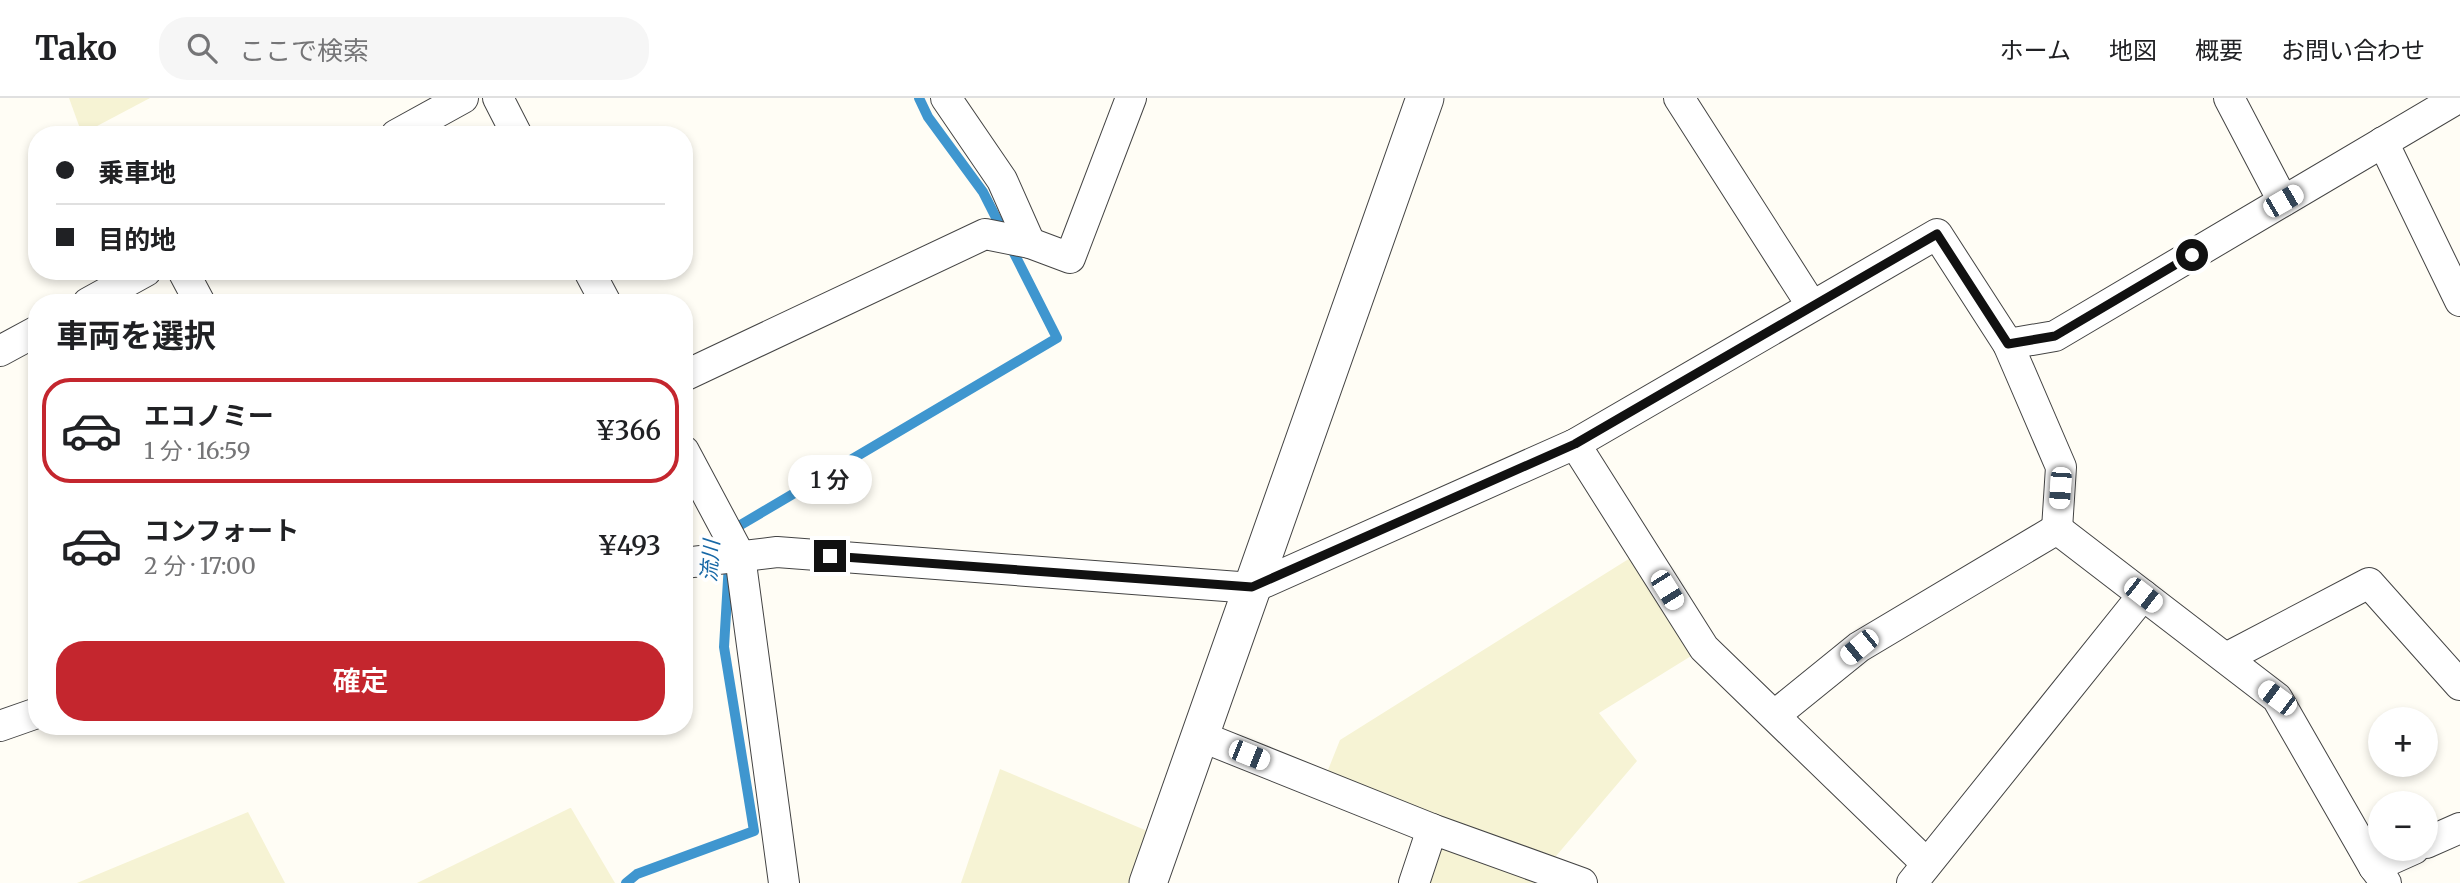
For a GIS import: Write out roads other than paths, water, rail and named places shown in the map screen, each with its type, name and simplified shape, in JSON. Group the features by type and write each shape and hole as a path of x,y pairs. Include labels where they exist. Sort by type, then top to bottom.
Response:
{"street":[{"path":"412,126 463,98"},
{"path":"498,98 512,126"},
{"path":"946,98 1002,180 1030,243"},
{"path":"693,372 985,234 1030,243 1070,258 1131,98"},
{"path":"1148,883 1425,98"},
{"path":"1679,98 1812,306"},
{"path":"2229,98 2283,201"},
{"path":"2008,344 2055,336 2458,98"},
{"path":"2383,142 2460,301"},
{"path":"693,562 777,552 1252,587 1575,444 1937,234 2008,344 2061,467 2057,529"},
{"path":"104,294 130,280"},
{"path":"0,351 28,336"},
{"path":"1575,444 1704,648 1775,715 1919,873 2143,595"},
{"path":"693,468 740,556 784,883"},
{"path":"2057,529 2277,698 2380,875 2398,861"},
{"path":"1775,715 1859,647 2057,529"},
{"path":"2225,658 2369,583 2460,685"},
{"path":"0,726 28,716"},
{"path":"1200,736 1432,829 1582,883"},
{"path":"2438,838 2460,828"},
{"path":"1415,883 1432,829"}],"waterway":[{"name":"流川","path":"731,533 1057,338 983,192 928,117 919,98"},
{"name":"流川","path":"626,883 637,874 754,831 724,647 729,563"}]}
